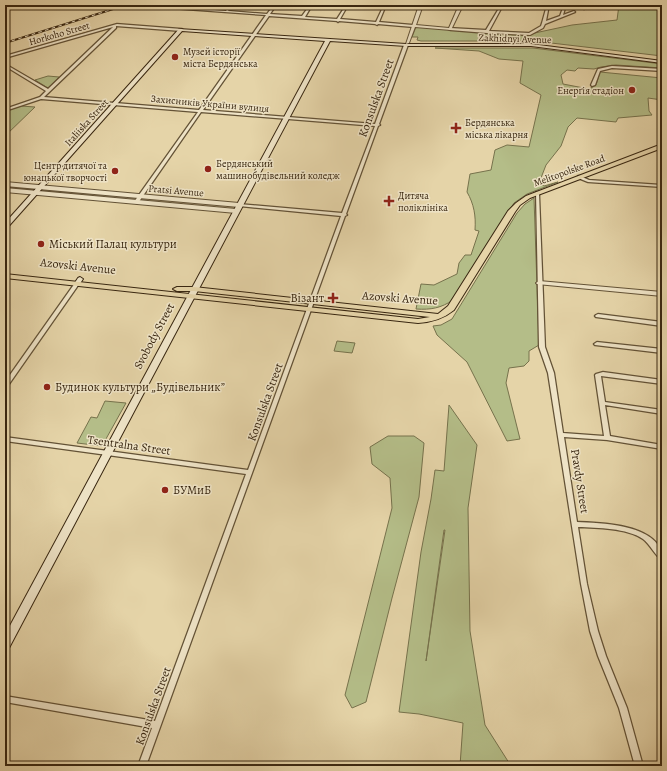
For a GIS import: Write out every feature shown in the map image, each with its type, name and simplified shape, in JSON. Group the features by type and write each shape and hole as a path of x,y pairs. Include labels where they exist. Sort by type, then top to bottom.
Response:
{"main road":[{"name":"Zakhidnyi Avenue","path":"181,30 366,43 531,45 662,60"},
{"name":"Italiiska Street","path":"5,227 181,30"},
{"name":"Svobody Street","path":"5,645 328,40"},
{"name":"Melitopolske Road","path":"446,313 451,308 512,211 518,204 537,193 662,146"},
{"name":"Azovski Avenue","path":"5,270 79,282"},
{"name":"Azovski Avenue","path":"5,276 192,293 312,306 418,321 431,320 446,313"}],"street":[{"path":"200,10 204,5"},
{"path":"226,12 231,5"},
{"path":"136,202 275,5"},
{"path":"303,18 311,5"},
{"path":"338,20 347,5"},
{"path":"377,24 385,5"},
{"path":"407,44 421,5"},
{"path":"450,29 461,5"},
{"path":"487,32 502,5 496,5"},
{"path":"169,8 530,34 542,27 548,5"},
{"path":"561,16 565,5"},
{"path":"584,8 598,5"},
{"path":"544,23 574,12"},
{"path":"5,110 41,98 117,25"},
{"name":"Zakhidnyi Avenue","path":"117,25 181,30"},
{"name":"Horkoho Street","path":"5,57 117,25"},
{"name":"Konsulska Street","path":"142,766 407,44"},
{"path":"5,64 48,91"},
{"path":"593,85 599,70 612,67 662,70"},
{"name":"Захисників України вулиця","path":"41,98 378,125"},
{"path":"579,177 588,181 662,186"},
{"name":"Pratsi Avenue","path":"5,184 140,196 237,208"},
{"name":"Pratsi Avenue","path":"5,190 136,202 345,215"},
{"name":"Pravdy Street","path":"537,193 539,283 543,354 551,373 576,524 584,584 594,631 602,656 623,708 639,766"},
{"path":"5,386 79,282"},
{"path":"539,283 662,294"},
{"path":"598,316 662,324"},
{"path":"597,344 662,351"},
{"path":"607,438 598,375 602,374 662,382"},
{"path":"602,404 662,412"},
{"path":"561,435 607,438 662,447"},
{"name":"Tsentralna Street","path":"5,440 250,472"},
{"path":"576,524 622,529 645,537 662,557"},
{"path":"5,699 158,725"}],"green space":[{"path":"619,5 662,5 662,56 534,41 421,41 417,40 418,37 412,37 416,27 530,34 572,25 617,20"},
{"path":"435,48 533,48 662,64 662,68 616,65 594,69 578,68 575,71 567,70 561,75 563,84 589,89 596,85 600,72 662,78 662,100 648,98 649,111 652,115 618,118 616,122 577,118 568,127 561,146 546,165 539,183 544,186 558,182 527,194 514,203 453,300 436,308 416,309 421,284 434,285 457,274 459,263 465,255 471,255 479,231 475,230 474,210 467,192 470,174 491,170 495,150 507,145 529,147 541,95 520,83 523,61 499,59 479,51"},
{"path":"48,76 59,77 48,88 35,80"},
{"path":"21,106 35,107 5,136 5,111"},
{"path":"534,198 539,345 529,351 529,361 524,366 509,368 506,383 520,439 507,441 467,362 437,335 433,326 441,325 452,319 517,213 525,204"},
{"path":"337,341 355,343 352,353 334,351"},
{"path":"105,401 126,403 102,446 77,443 91,417 97,418"},
{"path":"449,405 477,445 468,508 470,631 485,725 511,766 460,766 463,723 419,714 399,712 421,552 435,470 444,471","holes":["444,530 445,530 426,661"]},
{"path":"388,436 414,436 424,443 419,497 366,702 352,708 345,695 392,508 390,478 372,464 370,447"}],"railway":[{"path":"5,43 126,5"},
{"path":"5,16 8,26 5,36"}],"place":[{"name":"Музей історії міста Бердянська","path":"175,57"},
{"name":"Енерґія стадіон","path":"632,90"},
{"name":"Бердянська міська лікарня","path":"456,128"},
{"name":"Бердянський машинобудівельний коледж","path":"208,169"},
{"name":"Центр дитячої та юнацької творчості","path":"115,171"},
{"name":"Дитяча поліклініка","path":"389,201"},
{"name":"Міський Палац культури","path":"41,244"},
{"name":"Візант","path":"333,298"},
{"name":"Будинок культури „Будівельник”","path":"47,387"},
{"name":"БУМиБ","path":"165,490"}]}
